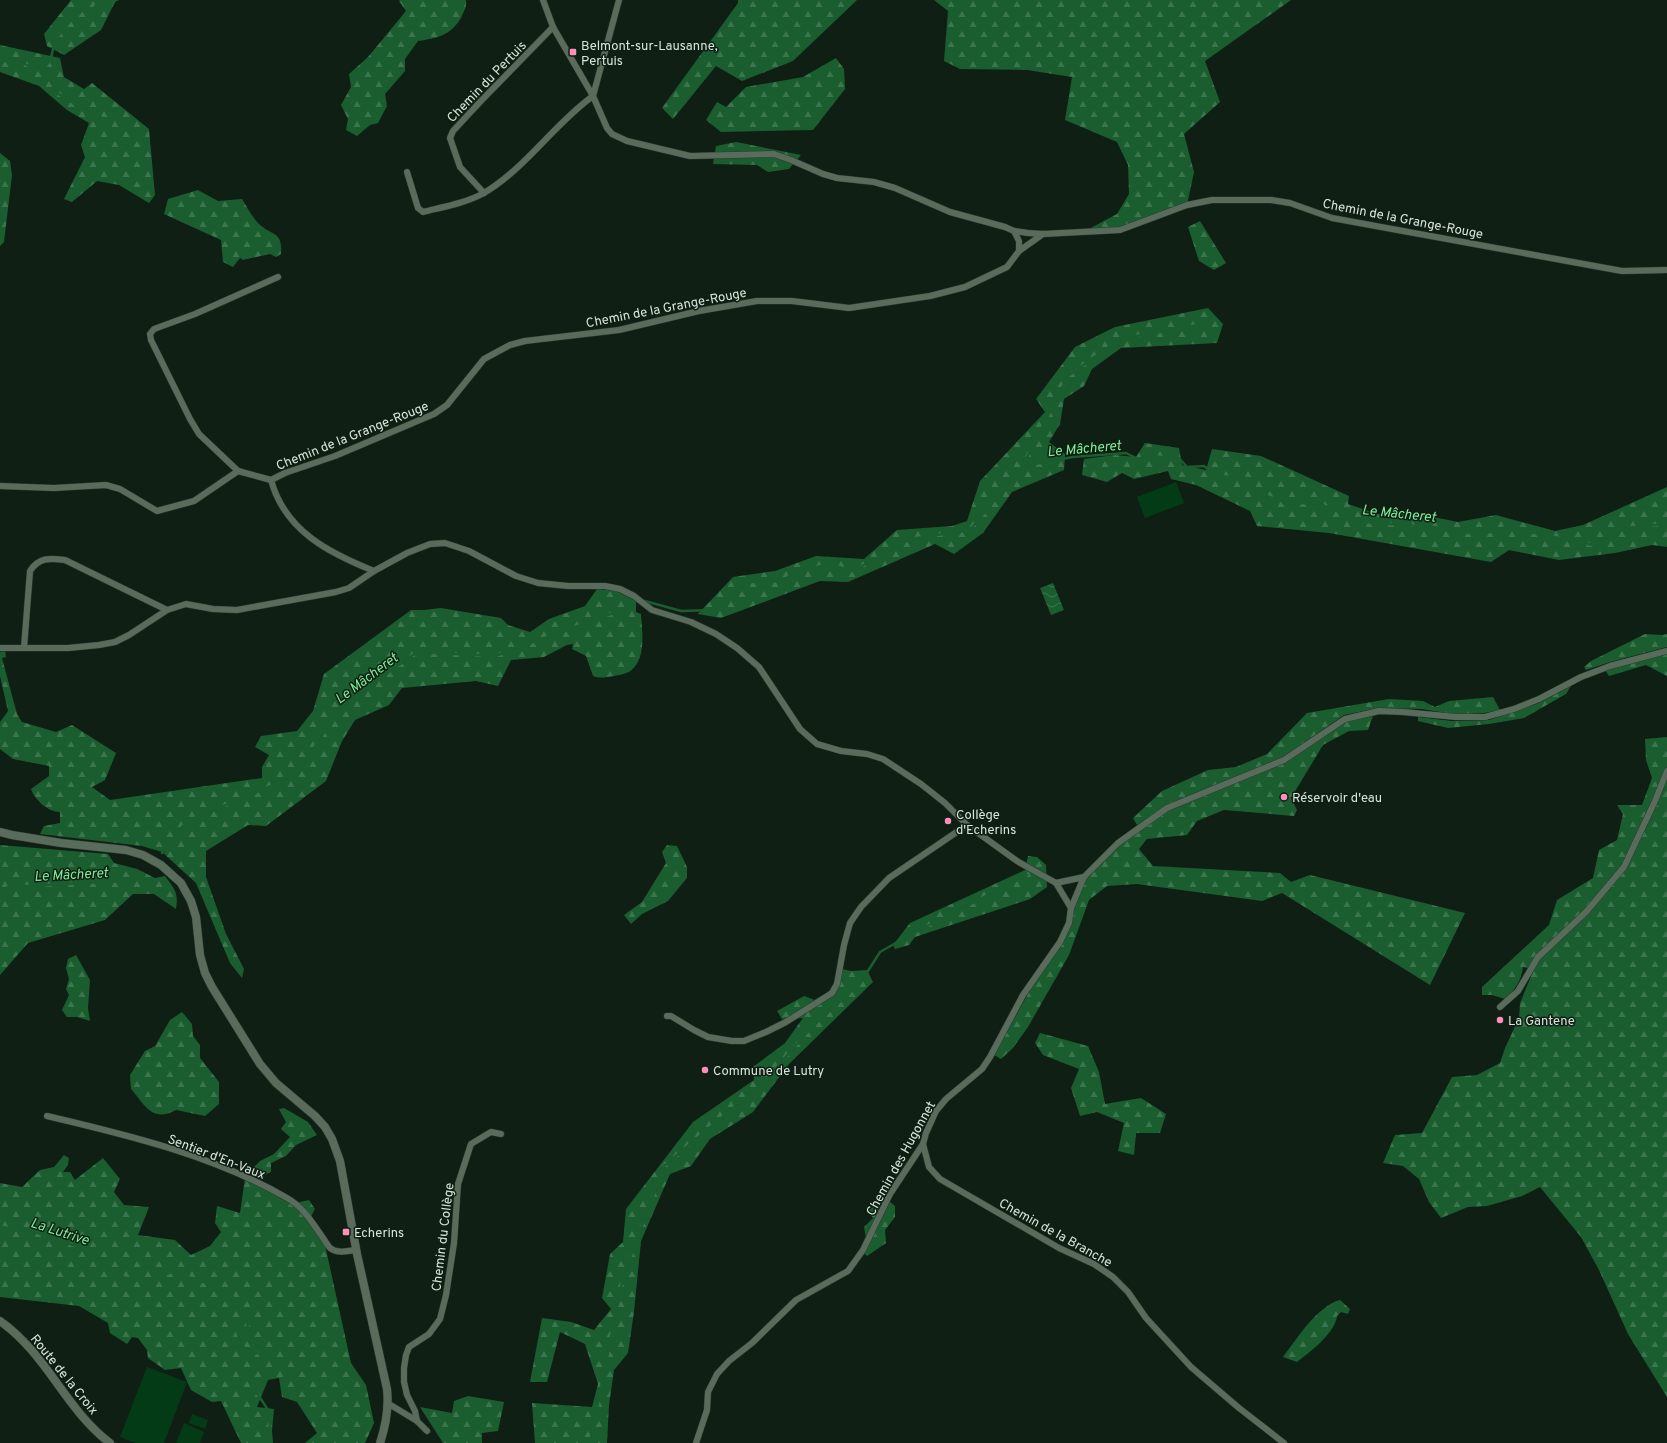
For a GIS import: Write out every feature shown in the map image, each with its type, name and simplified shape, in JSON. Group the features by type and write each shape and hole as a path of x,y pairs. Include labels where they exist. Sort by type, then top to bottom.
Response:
{"street":[{"path":"543,0 553,27 593,96"},
{"path":"407,172 418,208 423,212 471,199 484,193 501,181 527,158 577,107 593,96 619,0"},
{"name":"Chemin du Pertuis","path":"484,193 460,167 450,138 453,131 553,27"},
{"name":"Chemin de la Grange-Rouge","path":"593,96 612,134 627,141 690,156 774,154 823,174 837,178 874,182 895,188 950,212 1005,227 1014,231 1043,234 1120,230 1187,205 1212,200 1271,200 1290,203 1332,218 1622,271 1667,270"},
{"path":"1014,231 1019,241 1020,251"},
{"name":"Chemin de la Grange-Rouge","path":"272,480 285,473 335,456 434,414 447,405 484,359 510,345 525,341 619,330 699,311 757,301 792,301 849,308 930,296 965,287 1007,267 1020,251 1043,234"},
{"path":"278,277 195,314 154,329 150,334 151,340 193,424 208,444 238,471 272,480 276,495 289,516 311,538 328,550 374,571"},
{"path":"0,486 54,488 106,485 120,489 157,511 194,501 238,471"},
{"path":"0,648 68,648 115,642 129,635 175,606 186,604 213,609 236,610 324,595 349,588 374,571 407,553 430,544 445,543 469,551 516,576 538,583 568,586 605,586 620,589 634,596 652,610 691,622 716,634 737,648 759,667 800,729 817,744 841,751 867,754 883,759 921,784 939,798 967,825 1017,860 1056,883 1071,908"},
{"path":"24,648 30,571 34,564 40,560 51,558 65,560 168,610"},
{"path":"1056,883 1084,877 1118,843 1167,808 1284,760 1345,719 1379,711 1456,717 1485,717 1514,709 1539,699 1581,677 1610,666 1667,651"},
{"path":"1500,1007 1518,991 1538,957 1586,912 1624,867 1655,801 1667,771"},
{"path":"666,1016 671,1016 708,1037 732,1041 744,1040 766,1032 799,1014 832,993 837,984 844,945 850,923 861,907 889,878 967,825"},
{"path":"1,831 12,836 126,850 143,855 161,865 181,884 191,901 196,917 200,955 205,973 212,987 260,1064 276,1083 315,1116 325,1127 340,1161 356,1250 385,1374 389,1404 380,1443"},
{"name":"Chemin des Hugonnet","path":"696,1443 707,1410 708,1392 717,1374 729,1361 752,1343 796,1300 848,1271 863,1250 890,1194 923,1144 926,1133 936,1111 946,1098 982,1069 990,1058 1023,995 1060,942 1069,923 1071,908 1084,877"},
{"name":"Sentier d'En-Vaux","path":"47,1116 128,1136 183,1153 249,1177 289,1198 304,1210 330,1248 344,1252 356,1250"},
{"name":"Chemin du Collège","path":"417,1421 415,1411 407,1395 404,1382 406,1355 409,1347 429,1334 440,1319 446,1295 454,1243 458,1184 471,1144 490,1132 501,1134"},
{"name":"Chemin de la Branche","path":"923,1144 929,1167 940,1179 1060,1248 1094,1264 1113,1277 1128,1292 1146,1318 1191,1367 1284,1443"},
{"name":"Route de la Croix","path":"0,1321 17,1334 36,1355 87,1422 105,1442"},
{"path":"389,1404 417,1421 427,1431"}],"green space":[{"path":"71,0 119,0 115,2 101,30 64,55 47,46 44,34"},
{"path":"466,0 466,2 461,18 452,29 437,37 418,41 405,59 405,71 385,94 387,106 378,123 370,125 357,136 346,130 348,119 341,105 351,87 349,74 368,57 406,11 399,1"},
{"path":"738,0 857,0 793,61 742,81 716,66 673,119 662,108 738,3"},
{"path":"934,0 1291,0 1205,61 1220,102 1184,134 1194,172 1187,205 1120,230 1085,231 1117,214 1129,194 1128,165 1117,142 1065,120 1072,77 1027,70 960,69 944,61 948,11"},
{"path":"0,45 60,58 64,77 84,89 92,83 149,129 155,195 149,203 119,185 97,181 72,202 64,199 85,157 81,145 89,123 67,110 39,86 0,72"},
{"path":"836,58 844,69 845,89 813,130 721,132 706,120 717,102 726,107 746,87 803,77"},
{"path":"736,142 801,155 789,169 768,172 757,165 713,164 716,146"},
{"path":"0,153 10,161 12,175 4,242 0,246"},
{"path":"198,190 218,201 242,199 259,224 276,235 280,241 281,254 276,257 270,254 243,260 240,258 233,267 223,262 221,240 164,214 168,199"},
{"path":"1200,221 1226,263 1214,270 1199,261 1188,227"},
{"path":"1208,308 1223,324 1217,343 1121,348 1092,369 1084,386 1064,399 1060,424 1049,442 1065,454 1064,470 1012,492 983,533 954,554 935,544 848,582 820,581 721,618 698,614 733,577 775,571 816,556 864,559 897,530 952,526 967,521 980,481 1045,412 1036,399 1075,347 1115,327"},
{"path":"1145,443 1179,448 1182,465 1206,470 1212,449 1261,456 1349,496 1348,504 1381,515 1389,508 1458,522 1496,515 1555,531 1583,525 1667,487 1667,547 1652,545 1615,553 1559,560 1509,550 1491,562 1329,533 1257,526 1250,511 1196,485 1171,479 1168,471 1134,479 1122,473 1107,482 1082,475 1084,459 1115,455 1136,457"},
{"path":"597,589 616,591 636,601 636,612 641,614 642,645 639,660 635,667 629,672 606,677 593,676 586,656 572,649 573,644 567,645 544,657 511,660 498,686 476,681 402,688 389,705 355,720 342,741 326,781 266,826 248,825 206,851 206,877 226,934 244,969 242,978 230,963 196,883 162,852 142,846 40,834 44,826 60,823 60,812 51,810 42,805 31,789 49,776 49,766 13,759 0,749 0,722 8,711 0,676 0,652 5,651 6,657 2,658 17,714 22,722 56,732 72,725 116,753 105,780 92,787 110,800 262,778 262,767 269,755 255,747 261,736 297,731 313,711 324,674 411,610 441,608 501,618 508,625 530,632 549,619 585,606"},
{"path":"1645,634 1667,634 1667,647 1586,670 1584,667 1591,661"},
{"path":"1667,654 1667,676 1646,665 1609,676 1605,670"},
{"path":"1571,686 1566,694 1524,718 1489,724 1448,728 1418,721 1418,717 1452,721 1489,720 1539,703"},
{"path":"1493,697 1500,710 1484,713 1457,715 1422,709 1379,708 1344,715 1283,757 1166,806 1137,825 1133,818 1162,791 1208,770 1236,767 1267,754 1307,713 1389,699 1423,701 1435,707 1449,701"},
{"path":"1373,716 1368,730 1349,731 1323,745 1291,798 1297,810 1294,816 1224,810 1197,821 1187,835 1147,839 1139,849 1153,866 1280,873 1291,882 1310,875 1465,913 1430,985 1282,893 1262,901 1137,884 1107,886 1089,900 1069,955 1028,1027 1013,1048 1001,1059 994,1055 1029,992 1062,942 1073,908 1087,878 1118,845 1168,810 1284,762 1346,720"},
{"path":"1667,737 1667,1397 1628,1334 1599,1270 1581,1237 1540,1187 1522,1196 1487,1206 1468,1207 1441,1218 1429,1202 1419,1179 1403,1166 1383,1163 1395,1135 1422,1133 1452,1077 1477,1075 1500,1063 1505,1048 1519,1018 1520,1003 1534,969 1523,967 1521,977 1517,985 1505,999 1492,995 1482,995 1482,987 1549,925 1557,900 1593,878 1599,850 1617,840 1623,814 1617,805 1642,805 1652,778 1646,760 1645,739"},
{"path":"0,845 108,854 114,863 137,869 155,878 165,876 175,891 177,899 176,909 154,894 133,894 105,920 28,943 0,975"},
{"path":"667,845 677,846 687,867 687,878 668,901 642,914 631,924 624,915 642,902 666,863 662,852"},
{"path":"1028,856 1037,857 1046,865 1047,887 1030,899 915,937 909,945 895,949 893,945 910,923 1025,870"},
{"path":"76,955 90,980 88,1008 90,1021 77,1017 67,1017 62,1010 69,995 66,989 69,979 66,968 68,959"},
{"path":"842,969 851,971 867,970 873,982 789,1064 753,1112 710,1139 691,1166 670,1174 641,1241 634,1312 628,1353 614,1370 609,1405 607,1443 535,1443 532,1403 592,1407 598,1384 585,1344 560,1332 547,1382 530,1382 542,1318 571,1322 594,1330 611,1309 602,1298 610,1254 623,1242 626,1209 693,1122 754,1080 753,1067 785,1043 803,1018 782,1019 777,1011 804,996 820,1002 836,992"},
{"path":"182,1012 192,1024 193,1036 200,1045 200,1058 219,1082 219,1104 205,1116 176,1110 161,1114 155,1113 145,1106 131,1089 130,1075 145,1051 155,1046 170,1020"},
{"path":"1040,1033 1088,1046 1099,1072 1105,1104 1141,1098 1166,1114 1160,1133 1136,1133 1134,1155 1118,1151 1124,1123 1097,1112 1080,1116 1071,1088 1079,1069 1043,1055 1035,1043"},
{"path":"284,1108 308,1122 317,1135 296,1145 286,1156 271,1163 271,1172 258,1178 248,1173 260,1161 274,1154 290,1137 281,1129 286,1122 279,1109"},
{"path":"64,1155 69,1158 68,1165 63,1172 70,1172 75,1180 103,1158 120,1179 114,1192 124,1205 149,1207 138,1235 175,1240 191,1255 210,1246 221,1232 215,1223 217,1206 240,1213 245,1178 291,1204 309,1200 315,1209 309,1220 325,1245 351,1363 366,1385 374,1423 365,1443 305,1443 317,1433 297,1402 282,1397 279,1378 268,1380 257,1407 274,1409 272,1431 273,1443 241,1443 221,1401 212,1402 191,1390 181,1368 165,1370 148,1358 147,1350 138,1338 132,1337 127,1344 110,1333 108,1323 79,1306 0,1297 0,1183 22,1187 40,1170 54,1167"},
{"path":"885,1198 895,1206 895,1217 885,1230 886,1243 867,1256 860,1250 866,1238 864,1227 873,1218 867,1210 880,1204"},
{"path":"1340,1300 1350,1309 1348,1314 1341,1312 1337,1316 1332,1329 1321,1342 1297,1362 1283,1357 1308,1324 1316,1316 1332,1303"},
{"path":"468,1396 504,1402 498,1431 482,1433 482,1443 443,1443 420,1407 452,1413 454,1401"}],"shaded area":[{"path":"1176,482 1184,503 1145,518 1137,497"},
{"path":"147,1367 187,1382 164,1443 135,1443 120,1437"},
{"path":"192,1414 208,1420 205,1429 189,1423"},
{"path":"184,1423 204,1432 200,1443 176,1443"}],"water":[{"path":"1053,583 1064,610 1051,615 1040,588"}],"waterway":[{"path":"44,69 51,58 55,40 69,22 83,10 91,10 100,3 109,0"},
{"path":"0,61 11,61 16,64 25,64 31,67 37,66 44,69 57,93 73,103 96,112 113,131 117,139 127,144 131,157"},
{"path":"1023,465 1068,376 1120,339 1210,323"},
{"name":"Le Mâcheret","path":"645,601 681,611 715,610 747,582 782,581 799,569 813,568 829,564 853,571 910,539 970,530 1023,466 1073,457 1126,453 1140,460 1145,456 1179,458 1187,467 1204,466 1216,476 1247,478 1257,493 1288,503 1317,503 1364,522 1445,528 1480,535 1506,527 1598,546 1615,529 1667,524"},
{"name":"Le Mâcheret","path":"162,853 186,822 297,775 340,707 417,652 495,656 630,607"},
{"name":"Le Mâcheret","path":"0,893 8,887 123,881 143,873"},
{"path":"590,1443 623,1277 664,1166 763,1083 811,1028 861,982 880,952 1027,875"},
{"name":"La Lutrive","path":"0,1227 29,1230 91,1251 121,1277 142,1281 172,1272 210,1284 241,1302 248,1326 237,1332 245,1350 260,1354 265,1374 257,1393 270,1413 269,1443"}],"place":[{"name":"Belmont-sur-Lausanne, Pertuis","path":"573,52"},
{"name":"Réservoir d'eau","path":"1284,797"},
{"name":"Collège d'Echerins","path":"948,821"},
{"name":"La Gantene","path":"1500,1020"},
{"name":"Commune de Lutry","path":"705,1070"},
{"name":"Echerins","path":"346,1232"}]}
